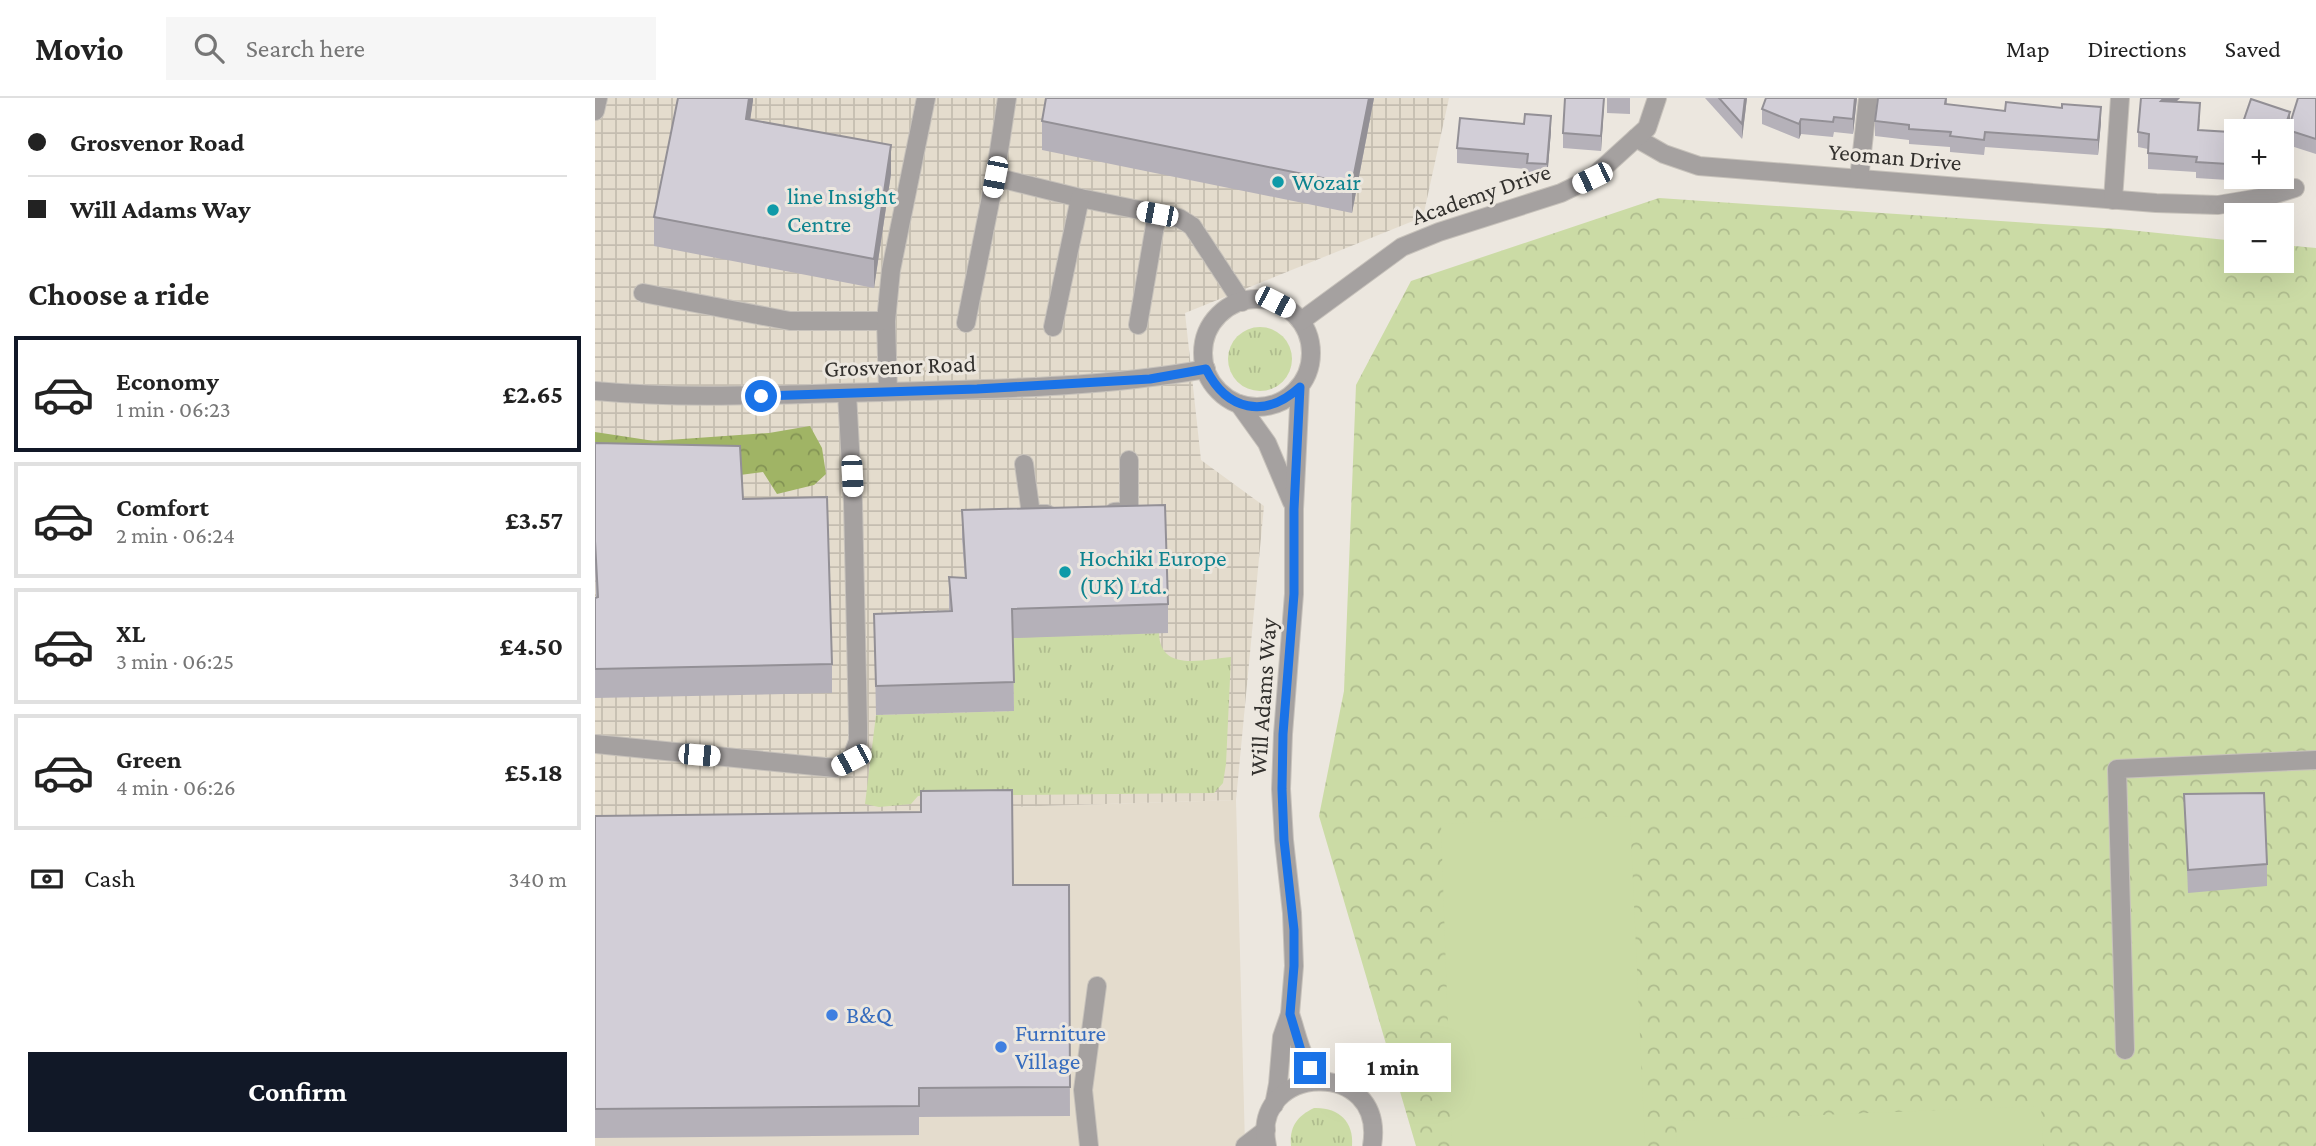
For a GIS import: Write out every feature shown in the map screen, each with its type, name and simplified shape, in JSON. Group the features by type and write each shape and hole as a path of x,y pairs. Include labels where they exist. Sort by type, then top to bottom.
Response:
{"street":[{"path":"595,111 598,98"},
{"path":"888,391 886,321 891,270 926,98"},
{"path":"966,323 995,177 1007,98"},
{"name":"Academy Drive","path":"1301,321 1402,247 1439,232 1561,193 1592,178 1647,128 1657,98"},
{"path":"1859,179 1868,98"},
{"path":"2113,200 2120,98"},
{"name":"Yeoman Drive","path":"1636,138 1664,154 1699,166 2113,200 2218,205 2266,197 2295,188"},
{"path":"995,177 1179,218 1192,226 1242,302"},
{"path":"1053,327 1080,198"},
{"path":"1138,325 1157,214"},
{"path":"643,293 790,321 886,321"},
{"path":"1258,299 1275,302 1289,309 1301,321 1309,336 1312,354 1300,387 1288,398 1273,405 1256,407 1240,404 1225,396 1213,384 1206,369 1203,352 1206,335 1227,309 1242,302 1258,299"},
{"name":"Grosvenor Road","path":"595,391 672,396 847,393 1150,379 1206,369"},
{"name":"Will Adams Way","path":"1266,1138 1278,1084 1282,1037 1290,1014 1294,966 1294,930 1284,840 1282,780 1294,594 1294,509 1300,387"},
{"path":"595,744 835,768 851,760 858,726 853,503 847,393"},
{"name":"Will Adams Way","path":"1240,404 1267,443 1294,509"},
{"path":"1093,512 1129,511 1129,460"},
{"path":"1024,464 1031,514 1068,513"},
{"path":"2125,1051 2117,769 2316,760"},
{"path":"1089,1146 1083,1090 1097,986"},
{"name":"Will Adams Way","path":"1290,1014 1305,1059 1316,1074 1327,1081"},
{"path":"1274,1105 1286,1091 1296,1085 1327,1081 1345,1087 1361,1099 1371,1116 1374,1144"},
{"path":"1245,1146 1266,1138"}],"shaded area":[{"path":"595,98 1449,98 1423,217 1185,313 1201,460 1264,506 1236,800 595,820"},
{"name":"B&Q","path":"1236,800 1245,1146 595,1146 595,820"}],"green space":[{"path":"1659,198 2119,229 2224,240 2224,273 2294,273 2294,246 2316,248 2316,1146 1416,1146 1319,816 1344,691 1356,385 1411,281"},
{"path":"1260,327 1272,329 1283,336 1290,347 1290,371 1283,382 1272,389 1260,391 1248,389 1237,382 1230,371 1228,359 1230,347 1237,336 1248,329"},
{"path":"810,426 822,448 826,474 814,485 777,494 763,472 740,475 595,472 595,432 654,441 769,433"},
{"path":"1159,633 1161,646 1175,659 1197,661 1231,657 1226,764 1223,783 1214,793 918,796 911,804 879,807 865,804 876,715 1014,711 1012,638"},
{"path":"1630,816 1645,1146 1452,1146 1441,824"},
{"path":"2041,1106 2043,1146 1677,1146 1676,1121"},
{"path":"1314,1108 1330,1110 1343,1117 1350,1129 1352,1146 1291,1146 1291,1133 1295,1123"}],"building":[{"name":"line Insight Centre","path":"678,98 749,98 746,119 891,145 874,259 654,217"},
{"name":"Wozair","path":"1046,98 1369,98 1352,184 1042,121"},
{"path":"1565,98 1604,98 1601,136 1563,133"},
{"path":"1719,98 1745,98 1742,124"},
{"path":"1766,98 1855,98 1853,119 1834,117 1833,122 1801,119 1799,124 1762,109"},
{"path":"1878,98 1946,98 1945,104 2005,111 2006,102 2062,108 2062,104 2101,107 2098,140 1985,132 1984,140 1950,136 1951,132 1909,129 1909,125 1875,121"},
{"path":"2141,98 2200,103 2198,130 2224,132 2224,164 2196,162 2197,157 2148,153 2149,134 2138,132"},
{"path":"2298,98 2316,98 2316,139 2294,132 2294,119 2291,119"},
{"path":"2251,99 2290,112 2288,119 2244,119"},
{"path":"1525,114 1551,116 1547,164 1527,163 1528,154 1457,148 1460,118 1524,124"},
{"path":"595,443 740,446 743,499 827,497 832,664 595,669 595,598 598,597"},
{"path":"1165,505 1168,604 1012,609 1014,682 876,686 874,614 952,611 949,577 966,578 962,510"},
{"name":"B&Q","path":"1012,790 1013,885 1069,885 1070,1087 919,1088 919,1106 595,1109 595,816 921,812 921,791"},
{"path":"2264,793 2267,864 2188,870 2184,794"}],"place":[{"name":"Wozair","path":"1278,182"},
{"name":"line Insight Centre","path":"773,210"},
{"name":"Hochiki Europe (UK) Ltd.","path":"1065,572"},
{"name":"B&Q","path":"832,1015"},
{"name":"Furniture Village","path":"1001,1047"}],"route":[{"path":"761,396 977,389 1150,379 1206,369 1213,384 1225,396 1240,404 1256,407 1273,405 1288,398 1300,387 1294,509 1294,594 1283,734 1282,789 1284,840 1294,930 1290,1014 1302,1054 1310,1068"}]}
